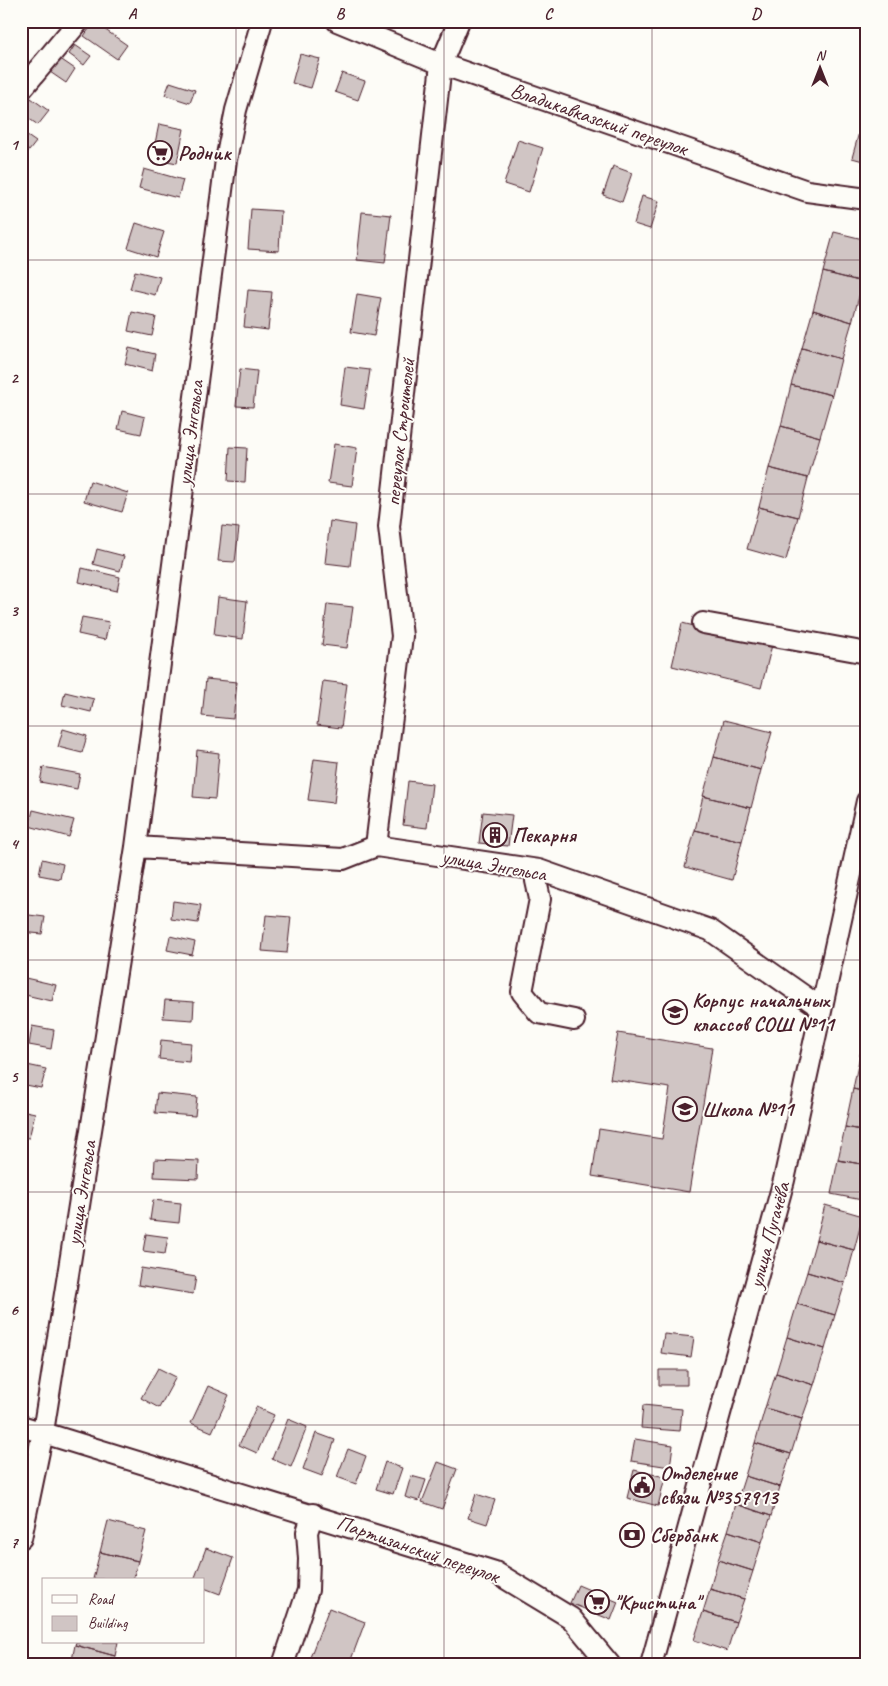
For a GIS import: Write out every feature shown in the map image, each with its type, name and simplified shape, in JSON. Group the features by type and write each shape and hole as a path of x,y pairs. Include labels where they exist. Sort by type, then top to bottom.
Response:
{"street":[{"path":"21,90 79,21"},
{"name":"улица Энгельса","path":"21,1538 43,1432 136,848 226,160 236,110 262,21"},
{"name":"Владикавказский переулок","path":"337,21 441,64 807,191 867,199"},
{"name":"переулок Строителей","path":"376,846 402,636 390,528 441,64 459,21"},
{"path":"703,623 867,653"},
{"name":"улица Пугачёва","path":"651,1665 784,1180 821,1008 842,894 867,801"},
{"name":"улица Энгельса","path":"136,848 343,859 376,846 539,870 710,930 821,1008"},
{"path":"539,870 536,882 540,899 522,992 539,1013 574,1020"},
{"name":"Партизанский переулок","path":"21,1426 313,1514 494,1572 571,1618 610,1665"},
{"name":"Партизанский переулок","path":"283,1665 308,1590 309,1559 307,1532 313,1514"}],"building":[{"path":"127,21 141,21 136,28"},
{"path":"94,22 127,45 117,59 84,36"},
{"path":"75,45 91,56 84,65 69,54"},
{"path":"300,54 320,59 311,88 292,83"},
{"path":"59,58 75,69 66,83 50,72"},
{"path":"342,73 365,81 358,100 335,92"},
{"path":"170,82 195,90 190,103 165,95"},
{"path":"31,98 49,111 38,125 21,113"},
{"path":"864,114 867,115 867,162 852,158"},
{"path":"159,124 184,129 177,163 152,158"},
{"path":"23,133 36,142 29,151 21,145 21,135"},
{"path":"518,140 543,148 529,192 504,184"},
{"path":"613,166 632,173 622,202 603,195"},
{"path":"144,169 183,180 178,198 139,188"},
{"path":"642,196 659,201 650,229 634,224"},
{"path":"251,209 281,211 279,251 248,249"},
{"path":"362,212 391,215 385,263 357,260"},
{"path":"136,223 164,232 156,257 128,248"},
{"path":"834,232 867,240 867,266 863,282 823,272"},
{"path":"135,271 160,277 155,295 130,289"},
{"path":"823,272 863,282 852,322 813,310"},
{"path":"248,290 272,292 268,330 244,327"},
{"path":"357,294 381,298 374,336 351,332"},
{"path":"813,310 852,322 841,359 802,348"},
{"path":"132,312 156,317 152,336 128,331"},
{"path":"129,348 155,354 152,371 125,364"},
{"path":"802,348 841,359 832,395 791,385"},
{"path":"345,367 370,370 364,409 340,405"},
{"path":"240,369 257,371 253,407 236,406"},
{"path":"791,385 832,395 820,437 781,426"},
{"path":"122,411 145,417 141,434 118,429"},
{"path":"781,426 820,437 808,478 769,468"},
{"path":"334,444 357,448 352,486 328,483"},
{"path":"230,447 247,448 245,482 228,481"},
{"path":"769,468 808,478 798,517 759,507"},
{"path":"90,481 128,493 122,512 84,501"},
{"path":"759,507 798,517 786,560 747,549"},
{"path":"330,521 355,525 350,566 325,563"},
{"path":"222,526 239,528 235,562 218,561"},
{"path":"97,549 124,556 120,571 93,564"},
{"path":"82,568 120,577 117,591 79,582"},
{"path":"218,597 247,601 243,639 214,635"},
{"path":"327,604 353,607 347,648 322,645"},
{"path":"82,617 109,622 105,640 78,634"},
{"path":"682,623 772,645 761,688 672,666"},
{"path":"206,679 237,682 233,719 202,716"},
{"path":"323,681 347,684 341,728 317,725"},
{"path":"65,692 94,699 91,712 62,705"},
{"path":"724,720 772,732 761,770 714,757"},
{"path":"63,729 87,736 82,753 58,747"},
{"path":"197,750 219,753 215,799 193,797"},
{"path":"714,757 761,770 751,808 703,796"},
{"path":"314,759 339,762 334,803 308,800"},
{"path":"43,767 80,774 77,789 40,782"},
{"path":"408,781 432,784 427,828 403,825"},
{"path":"703,796 751,808 742,841 695,830"},
{"path":"33,810 74,820 69,837 29,826"},
{"name":"Пекарня","path":"483,812 512,815 508,846 479,843"},
{"path":"695,830 742,841 732,880 685,867"},
{"path":"42,859 63,864 60,879 39,875"},
{"path":"173,901 201,905 198,923 171,919"},
{"path":"21,914 45,917 42,934 21,932"},
{"path":"266,915 291,917 287,953 262,951"},
{"path":"170,936 195,942 192,955 167,950"},
{"path":"21,977 56,985 52,1001 21,994"},
{"path":"165,1000 194,1002 193,1020 163,1018"},
{"path":"867,1024 867,1057 860,1055"},
{"path":"32,1026 54,1030 51,1049 29,1045"},
{"name":"Школа №11","path":"618,1033 712,1048 689,1192 592,1176 599,1129 662,1139 670,1088 610,1079"},
{"path":"161,1040 191,1043 189,1062 159,1059"},
{"path":"860,1055 867,1057 867,1092 853,1089"},
{"path":"22,1064 46,1069 41,1088 21,1084"},
{"path":"853,1089 867,1092 867,1131 845,1127"},
{"path":"157,1093 197,1097 195,1116 155,1113"},
{"path":"21,1110 35,1113 29,1138 21,1137"},
{"path":"845,1127 867,1131 867,1165 838,1160"},
{"path":"155,1159 199,1161 198,1179 154,1177"},
{"path":"838,1160 867,1165 867,1201 831,1194"},
{"path":"153,1200 181,1203 179,1223 150,1220"},
{"path":"825,1205 863,1216 854,1250 816,1240"},
{"path":"146,1234 168,1237 165,1254 143,1251"},
{"path":"816,1240 854,1250 845,1283 807,1272"},
{"path":"141,1268 196,1277 193,1294 138,1285"},
{"path":"807,1272 845,1283 835,1315 797,1304"},
{"path":"797,1304 835,1315 825,1349 787,1337"},
{"path":"664,1334 694,1337 691,1357 661,1353"},
{"path":"787,1337 825,1349 814,1385 776,1373"},
{"path":"158,1368 176,1377 159,1408 141,1398"},
{"path":"659,1370 687,1370 687,1385 659,1385"},
{"path":"776,1373 814,1385 802,1419 765,1408"},
{"path":"208,1386 229,1395 212,1432 191,1423"},
{"path":"643,1405 682,1409 680,1431 641,1428"},
{"path":"256,1407 274,1415 257,1453 239,1445"},
{"path":"765,1408 802,1419 791,1454 755,1443"},
{"path":"288,1419 307,1427 291,1467 272,1459"},
{"path":"316,1433 335,1440 322,1476 303,1469"},
{"path":"635,1439 673,1445 670,1467 631,1461"},
{"path":"755,1443 791,1454 780,1487 745,1476"},
{"path":"348,1449 366,1456 356,1484 337,1477"},
{"path":"385,1462 402,1468 393,1494 376,1489"},
{"path":"438,1462 457,1469 442,1509 422,1502"},
{"path":"634,1470 665,1477 658,1506 627,1498"},
{"path":"411,1476 426,1480 419,1501 405,1497"},
{"path":"745,1476 780,1487 771,1516 736,1504"},
{"path":"476,1494 495,1500 487,1524 468,1518"},
{"path":"736,1504 771,1516 762,1542 728,1531"},
{"path":"108,1521 146,1531 138,1561 100,1552"},
{"path":"728,1531 762,1542 753,1571 718,1560"},
{"path":"206,1548 233,1558 220,1594 205,1588 205,1578 195,1578"},
{"path":"100,1552 138,1561 134,1578 93,1578"},
{"path":"718,1560 753,1571 744,1599 710,1589"},
{"path":"578,1585 618,1602 611,1620 570,1603"},
{"path":"710,1589 744,1599 736,1622 703,1612"},
{"path":"329,1608 365,1622 349,1665 321,1665 309,1660"},
{"path":"703,1612 736,1622 727,1651 694,1640"},
{"path":"75,1644 118,1644 115,1656"},
{"path":"75,1645 115,1656 112,1665 71,1665"}],"place":[{"name":"Родник","path":"160,153"},
{"name":"Пекарня","path":"495,835"},
{"name":"Корпус начальных классов СОШ №11","path":"675,1012"},
{"name":"Школа №11","path":"685,1109"},
{"name":"Отделение связи №357913","path":"642,1485"},
{"name":"Сбербанк","path":"632,1535"},
{"name":"\"Кристина\"","path":"597,1602"}]}
